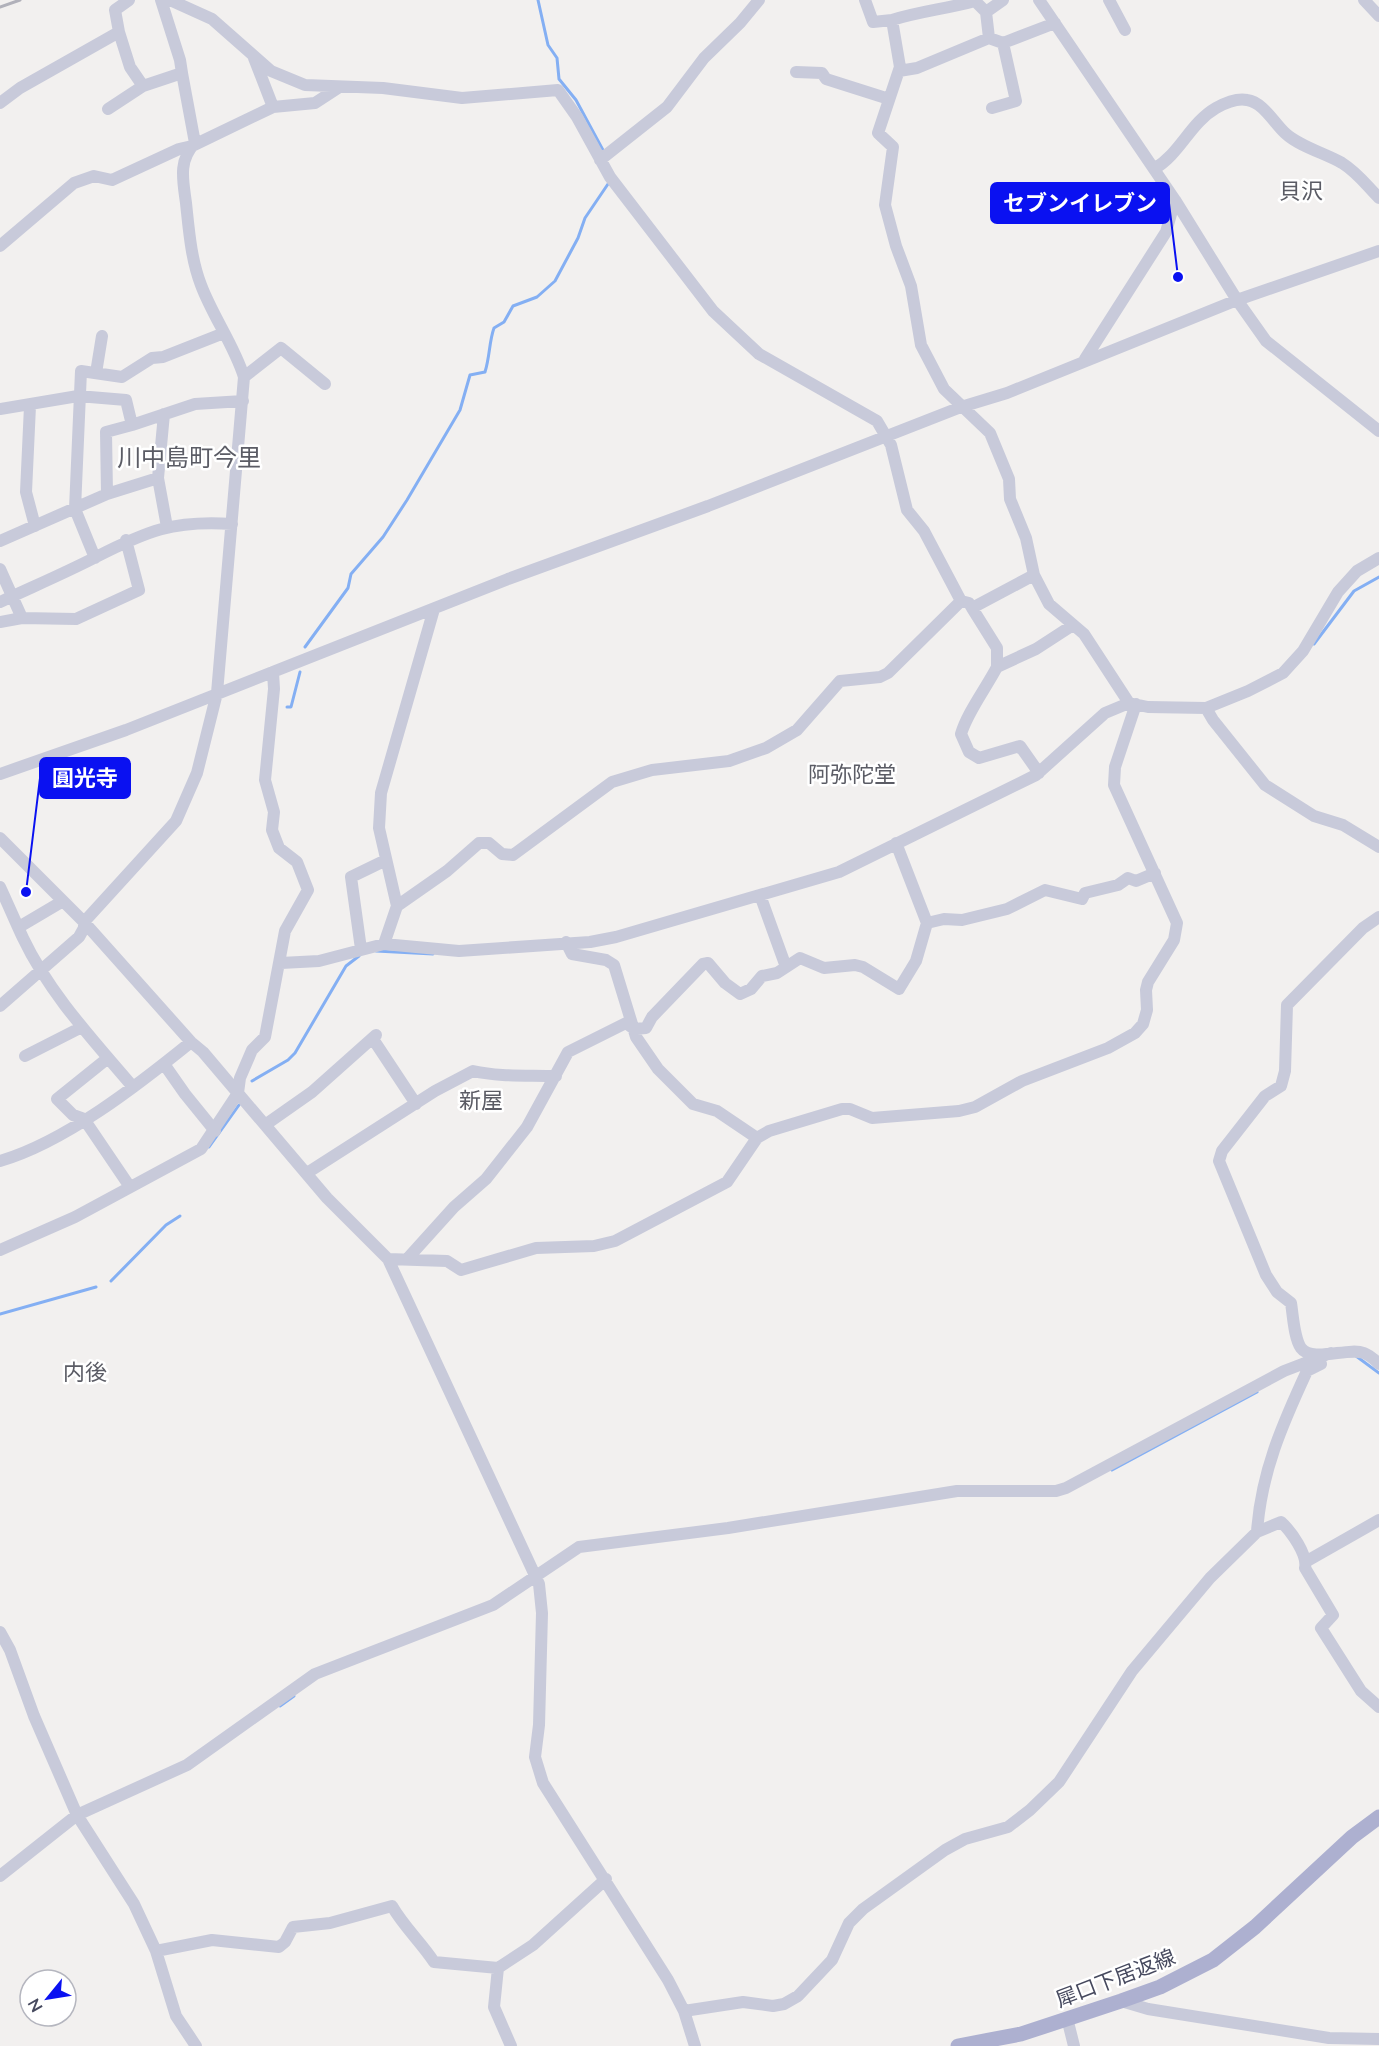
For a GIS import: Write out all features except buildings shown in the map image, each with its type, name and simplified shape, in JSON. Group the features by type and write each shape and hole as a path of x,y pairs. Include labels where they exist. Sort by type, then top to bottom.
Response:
{"main road":[{"name":"犀口下居返線","path":"958,2046 1021,2034 1121,2001 1160,1987 1213,1960 1255,1927 1352,1837 1379,1817"}],"street":[{"path":"129,0 115,10 130,67 143,86"},
{"path":"0,1006 79,937 84,928 84,922 176,821 197,773 217,693 244,377 200,284 193,260 182,171 184,154 195,143 180,60 161,0"},
{"path":"170,0 212,19 271,71 297,83 338,88 383,88 462,98 558,90 577,117 600,160 712,311 759,354 877,421 887,436 907,510 924,531 960,601"},
{"path":"600,160 667,107 704,58 759,0"},
{"path":"865,0 873,22 892,20 928,9 937,12 975,1 986,12 988,38"},
{"path":"986,12 1003,0"},
{"path":"1039,0 1176,201 1237,300 1266,341 1379,431"},
{"path":"1109,0 1125,30"},
{"path":"1364,0 1379,16"},
{"path":"388,1259 408,1258 447,1262 461,1270 536,1248 594,1245 615,1241 728,1182 757,1138 769,1131 842,1109 850,1109 872,1118 918,1116 975,1107 1022,1081 1108,1048 1135,1033 1143,1024 1147,1010 1148,982 1174,940 1177,923 1114,785 1115,767 1132,704 1084,634 1049,604 1034,575 1026,538 1010,499 1009,480 990,433 944,389 921,345 911,286 896,246 885,205 893,147 878,133 898,72 892,20"},
{"path":"898,72 917,68 988,38 1003,43 1055,23"},
{"path":"0,103 20,88 119,32"},
{"path":"992,108 1016,101 1003,43"},
{"path":"253,57 273,107"},
{"path":"796,72 822,73 826,79 889,99"},
{"path":"108,109 143,86 182,73"},
{"path":"0,246 74,183 94,176 112,180 179,148 192,146 273,107 315,103 338,88"},
{"path":"1154,168 1166,162 1194,126 1216,108 1233,101 1248,100 1261,107 1287,135 1361,176 1379,198"},
{"path":"1085,360 1166,232 1176,201"},
{"path":"0,774 126,730 961,407 1007,393 1237,300 1379,251"},
{"path":"94,558 75,509 78,396 81,371 122,377 152,358 163,357 224,333"},
{"path":"96,373 102,336"},
{"path":"244,377 281,348 326,384"},
{"path":"0,409 30,406 78,396 126,400 132,425"},
{"path":"107,494 106,432 195,404 243,401"},
{"path":"30,406 26,492 36,526"},
{"path":"164,414 158,478 167,527"},
{"path":"0,541 107,494 158,478"},
{"path":"6,599 94,558 126,540 167,527 207,522 232,524"},
{"path":"0,622 22,618 76,620 139,590 126,540"},
{"path":"281,963 319,961 384,944 459,951 616,937 839,872 1039,773 1105,713 1132,704 1159,708 1206,708 1283,673 1303,651 1338,592 1357,571 1379,558"},
{"path":"0,569 6,599 22,618"},
{"path":"972,608 1034,575"},
{"path":"960,601 969,603 997,648 997,668 965,722 961,734 969,752 979,758 1020,746 1039,773"},
{"path":"397,906 447,871 479,843 489,843 502,854 513,855 612,782 652,770 729,761 766,748 797,730 840,681 880,677 888,673 960,601"},
{"path":"384,944 397,906 379,828 381,793 434,609"},
{"path":"997,668 1036,649 1073,625"},
{"path":"0,1250 75,1217 201,1149 238,1093 240,1078 252,1050 266,1037 285,931 308,890 297,862 279,848 272,830 274,812 265,780 274,689 273,672"},
{"path":"1206,708 1265,785 1314,816 1343,825 1379,847"},
{"path":"0,838 84,922 191,1042 203,1052 327,1198 388,1259 537,1580 542,1613 539,1725 535,1757 543,1783 668,1980 684,2011 695,2046"},
{"path":"408,1258 453,1207 486,1179 527,1127 568,1052 616,1026 626,1023 634,1029 646,1028 652,1017 703,964 708,963 725,983 740,994 751,989 762,976 777,973 800,958 824,968 855,965 863,967 899,989 916,961 927,923 897,843"},
{"path":"361,949 351,877 386,860"},
{"path":"927,923 944,919 962,920 1007,909 1045,890 1082,899 1085,893 1118,885 1128,878 1136,881 1155,873"},
{"path":"0,887 42,970 82,1027 133,1087"},
{"path":"760,895 786,967"},
{"path":"19,927 63,901"},
{"path":"1379,917 1364,928 1287,1005 1285,1071 1281,1086 1265,1096 1220,1156 1221,1167 1240,1205 1248,1235 1266,1275 1277,1292 1291,1303 1300,1347 1316,1355 1365,1353 1379,1364"},
{"path":"566,942 572,954 606,960 614,965 634,1029 644,1051 677,1090 693,1104 717,1111 757,1138"},
{"path":"26,1056 82,1027"},
{"path":"265,1125 312,1092 375,1037 416,1104"},
{"path":"0,1161 24,1154 84,1119 133,1087 191,1042"},
{"path":"108,1058 57,1098 73,1115 84,1119 130,1187"},
{"path":"164,1064 215,1131"},
{"path":"307,1173 473,1071 500,1077 512,1074 556,1076"},
{"path":"1257,1532 1262,1486 1288,1413 1306,1371 1333,1359 1331,1353"},
{"path":"0,1876 76,1815 188,1765 327,1668 484,1610 537,1580 579,1547 728,1528 957,1491 1056,1491 1066,1488 1284,1371 1331,1353"},
{"path":"1307,1561 1379,1520"},
{"path":"684,2011 743,2002 773,2006 784,2004 798,1996 832,1960 849,1923 862,1909 945,1850 965,1839 1008,1827 1030,1810 1059,1782 1132,1671 1210,1578 1257,1532 1281,1522 1293,1533 1307,1561 1305,1568 1333,1615 1322,1628 1360,1691 1379,1707"},
{"path":"0,1632 10,1650 34,1716 76,1815 134,1904 156,1951 176,2016 196,2046"},
{"path":"156,1951 212,1940 279,1947 285,1942 293,1927 330,1923 392,1906 402,1923 419,1938 434,1962 498,1968 533,1945 606,1879"},
{"path":"498,1968 494,2007 511,2046"},
{"path":"1121,2001 1148,2009 1327,2042 1379,2039"},
{"path":"1067,2018 1074,2046"},
{"path":"1009,2046 1021,2034"}],"waterway":[{"path":"538,0 548,45 557,58 559,79 576,100 604,152"},
{"path":"305,647 348,588 351,574 383,537 407,500 460,410 470,375 485,372 494,328 504,322 513,306 537,297 555,281 578,238 585,218 608,184"},
{"path":"1314,644 1354,591 1379,577"},
{"path":"287,707 291,707 300,672"},
{"path":"376,951 433,954"},
{"path":"252,1081 288,1060 295,1053 346,966 359,956"},
{"path":"209,1147 239,1105"},
{"path":"111,1281 166,1225 180,1216"},
{"path":"0,1314 96,1287"},
{"path":"1356,1356 1379,1373"},
{"path":"1112,1470 1257,1392"},
{"path":"280,1706 294,1696"}],"railway":[{"path":"0,7 20,0"}],"place":[{"name":"セブンイレブン","path":"1178,277"},
{"name":"圓光寺","path":"26,892"}],"district":[{"name":"貝沢","path":"1301,190"},
{"name":"川中島町今里","path":"189,456"},
{"name":"阿弥陀堂","path":"852,773"},
{"name":"新屋","path":"481,1099"},
{"name":"内後","path":"85,1371"}]}
